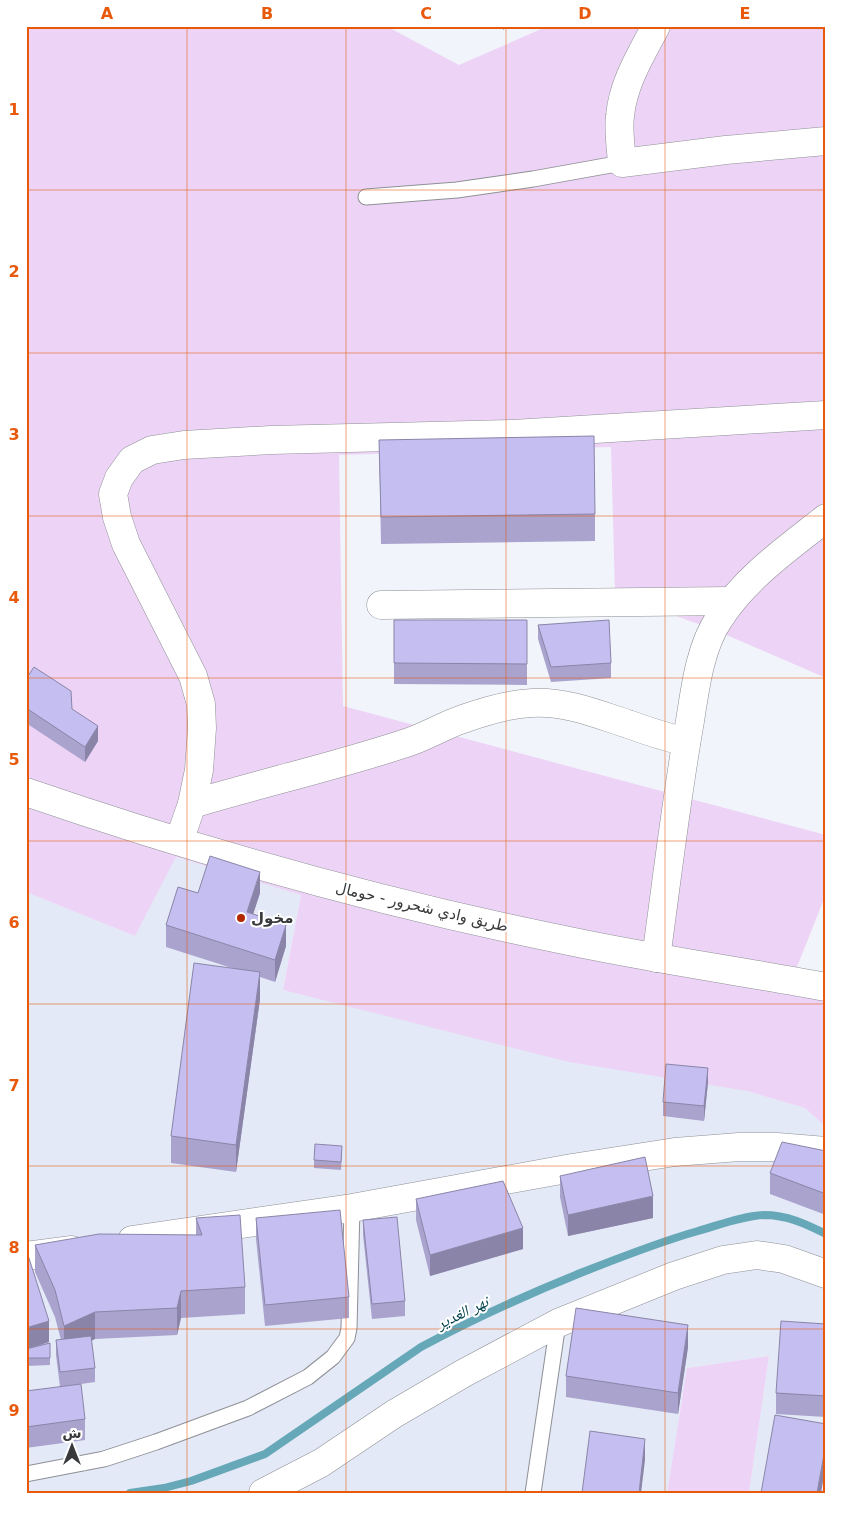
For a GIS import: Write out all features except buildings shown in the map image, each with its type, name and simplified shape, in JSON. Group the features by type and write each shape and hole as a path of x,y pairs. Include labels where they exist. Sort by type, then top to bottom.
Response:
{"street":[{"path":"656,26 630,75 624,97 620,116 622,163 726,150 826,141"},
{"path":"179,841 192,804 199,770 202,728 201,704 193,676 126,544 116,517 113,494 119,478 132,460 152,450 184,445 271,440 513,434 826,415"},
{"path":"656,958 686,742 701,661 717,622 731,601 752,579 826,518"},
{"path":"381,605 731,601"},
{"path":"192,804 353,761 408,743 463,719 506,706 533,703 561,704 686,742"},
{"name":"طريق وادي شحرور - حومال","path":"26,792 83,812 296,877 412,906 567,941 826,987"},
{"path":"26,1256 352,1208 572,1168 675,1152 739,1147 777,1147 826,1151"},
{"path":"264,1493 321,1462 394,1414 464,1373 558,1323 674,1276 723,1260 757,1256 784,1259 826,1274"}],"lane":[{"path":"366,197 457,190 622,163"},
{"path":"26,1474 104,1459 156,1442 238,1411 308,1377 333,1357 347,1338 349,1328 352,1208"},
{"path":"533,1493 558,1323"}],"shaded area":[{"path":"26,26 386,26 459,65 548,26 826,26 826,678 715,630 615,594 611,447 339,455 343,706 826,835 826,894 795,972 826,981 826,1127 805,1108 747,1091 569,1062 283,990 301,895 176,857 135,936 26,892"},
{"path":"175,857 301,894 283,990 747,1091 805,1108 826,1127 826,1493 749,1493 769,1356 687,1368 667,1493 26,1493 26,892 135,936"},
{"path":"769,1356 749,1493 667,1493 687,1368"}],"waterway":[{"name":"نهر الغدير","path":"130,1493 164,1488 191,1481 265,1454 421,1347 521,1298 640,1250 731,1221 764,1215 788,1218 826,1234"}],"place":[{"name":"مخول","path":"241,918"}]}
